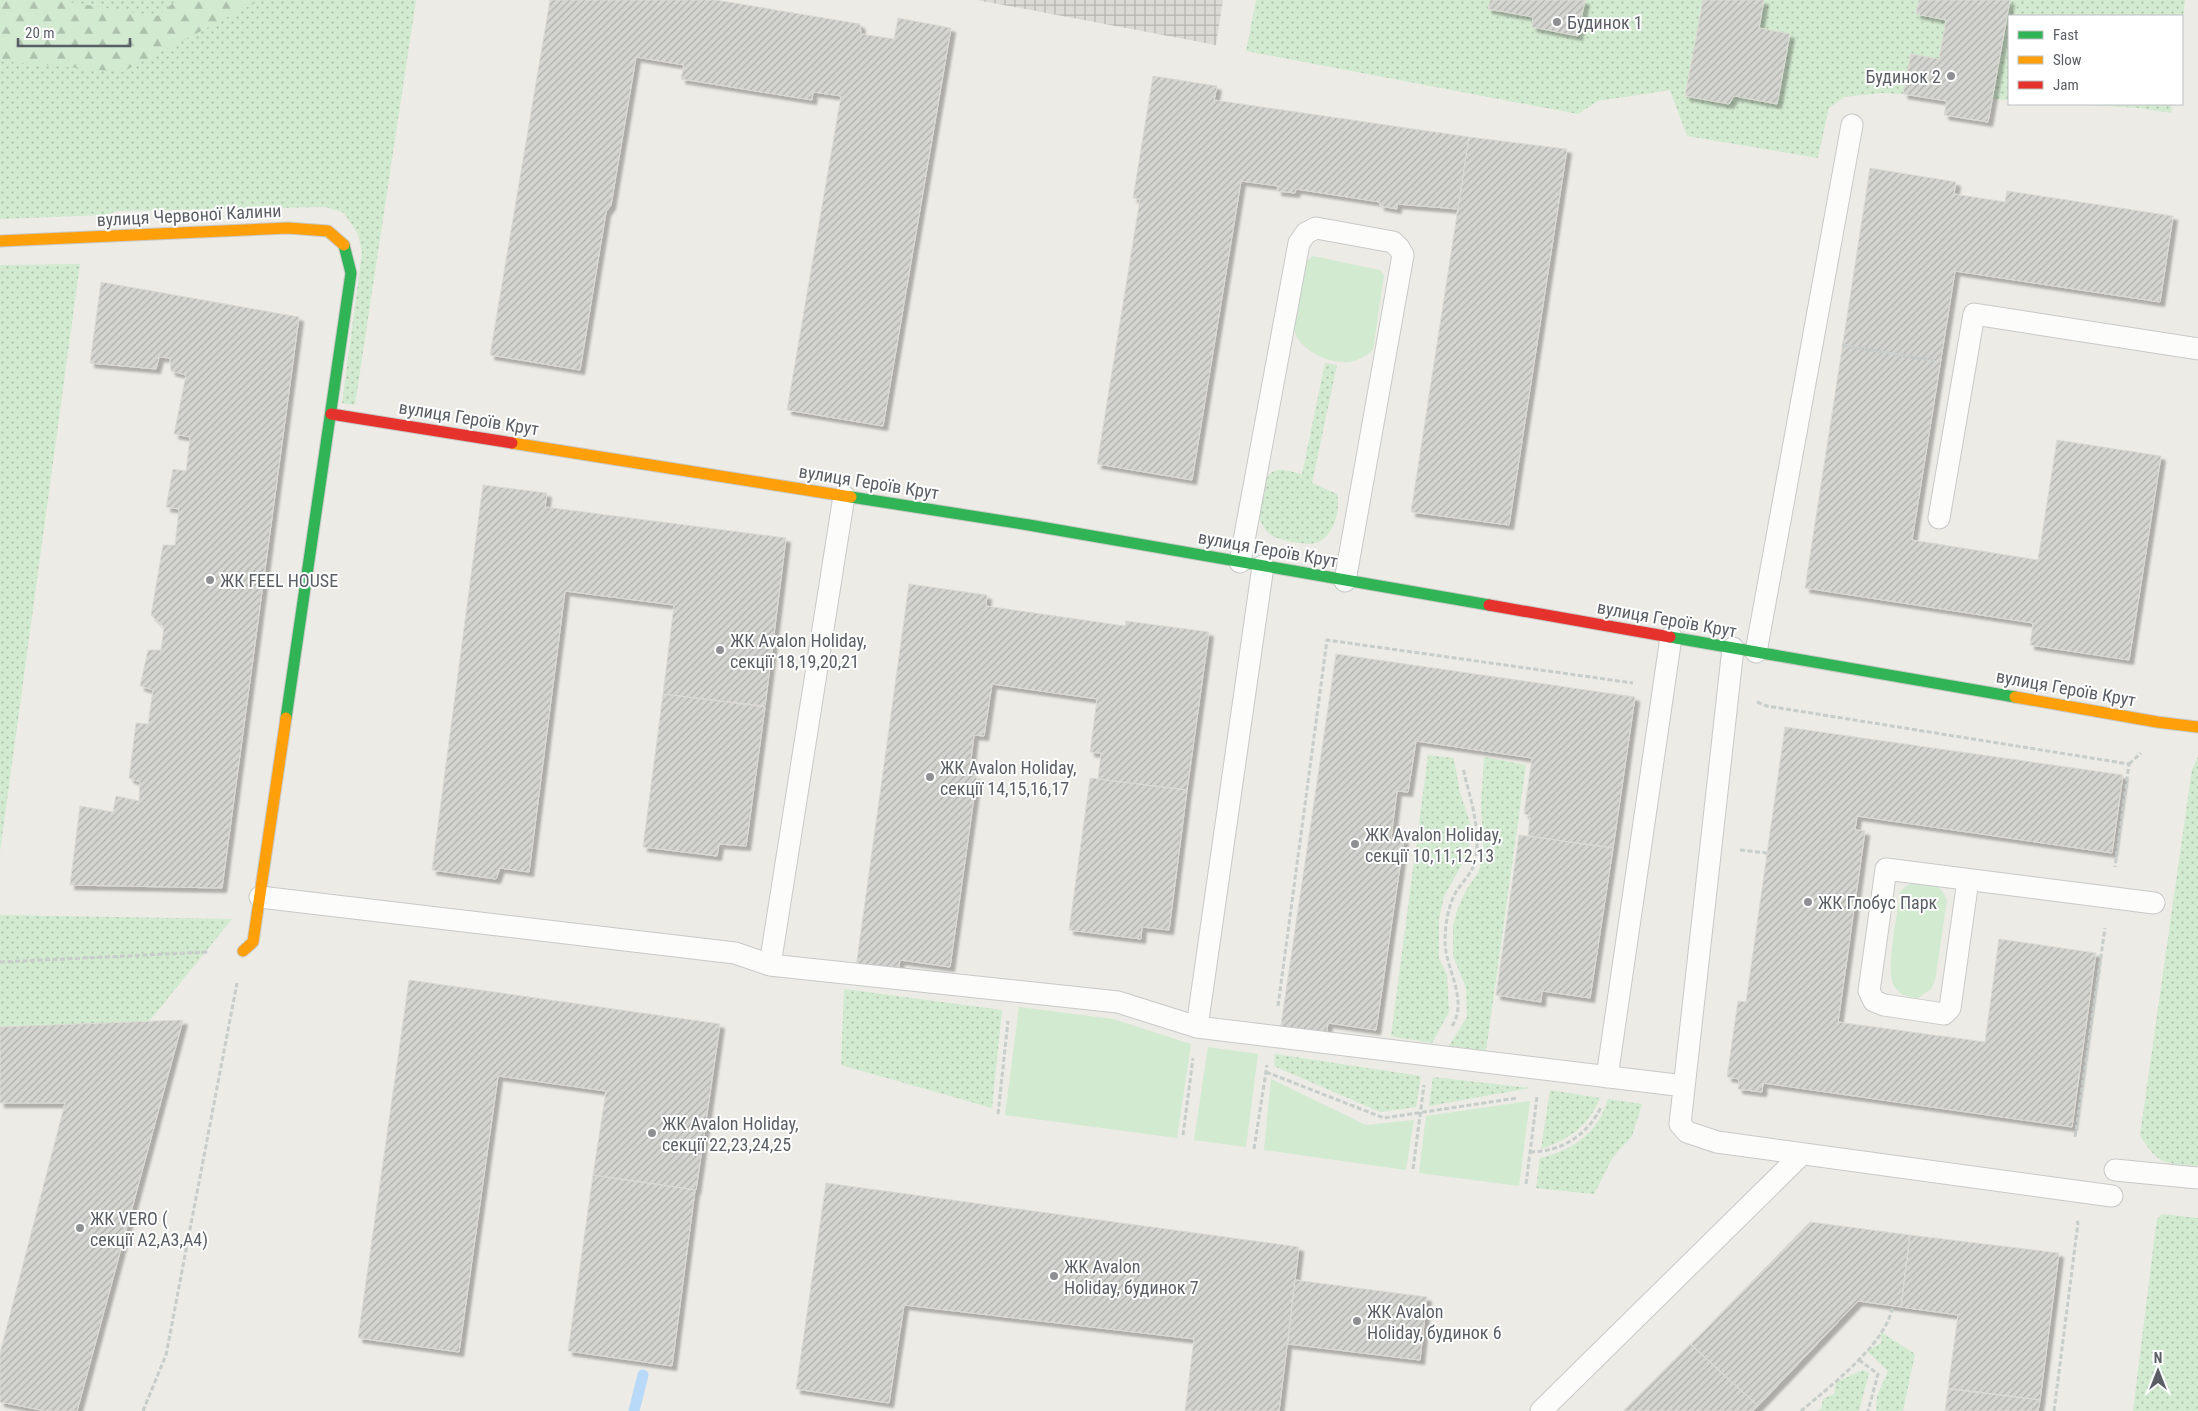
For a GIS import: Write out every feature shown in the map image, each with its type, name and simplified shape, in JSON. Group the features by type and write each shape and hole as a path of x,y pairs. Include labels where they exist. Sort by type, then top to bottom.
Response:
{"street":[{"name":"вулиця Червоної Калини","path":"0,241 288,228 328,231 346,246 351,274 331,414 253,942 243,951"},
{"name":"вулиця Героїв Крут","path":"331,414 844,496 1240,562 2157,722 2198,727"}],"lane":[{"path":"1756,652 1852,125"},
{"path":"1240,562 1299,243 1306,233 1316,228 1392,242 1400,248 1403,255 1345,581"},
{"path":"1939,518 1974,314 2198,349"},
{"path":"770,965 844,496"},
{"path":"1197,1027 1263,566"},
{"path":"1607,1077 1671,637"},
{"path":"1733,648 1680,1124 1686,1132 1717,1142 2112,1196"},
{"path":"1968,880 1950,1008 1944,1014 1884,1005 1874,1001 1869,992 1886,869 2154,903"},
{"path":"260,897 735,952 770,965 1118,1002 1197,1027 1684,1086"},
{"path":"1541,1411 1802,1154"},
{"path":"2115,1170 2198,1178"}],"path":[{"path":"1813,340 1965,366"},
{"path":"1277,1013 1327,640 1634,683"},
{"path":"1767,706 2129,764 2115,869"},
{"path":"1450,1029 1458,1013 1458,996 1447,961 1445,941 1448,913 1455,894 1472,868 1477,838 1477,830 1463,768"},
{"path":"2075,1137 2106,922"},
{"path":"0,962 243,951 166,1355 143,1411"},
{"path":"998,1114 1008,1019"},
{"path":"1183,1135 1197,1027"},
{"path":"1254,1148 1267,1063"},
{"path":"1266,1072 1384,1118 1518,1098"},
{"path":"1413,1169 1424,1084"},
{"path":"1526,1184 1538,1095 1528,1097"},
{"path":"1530,1152 1550,1152 1570,1142 1593,1119 1601,1109 1602,1102"},
{"path":"2054,1411 2078,1223 2072,1217"},
{"path":"1801,1411 1859,1360 1890,1320 1892,1308"},
{"path":"1859,1360 1878,1374 1868,1411"}],"shaded area":[{"path":"977,0 1223,0 1216,45"}],"green space":[{"path":"0,0 416,0 355,405 342,403 362,253 358,234 344,213 326,207 117,211 105,215 0,219"},
{"path":"0,0 55,0 157,16 177,0 261,0 122,72 0,61"},
{"path":"1256,0 2185,0 2183,19 2183,15 2008,15 2008,100 1881,93 1844,97 1829,108 1818,158 1687,136 1670,90 1598,101 1578,114 1246,51"},
{"path":"2090,105 2172,105 2171,113 2139,108"},
{"path":"1313,256 1380,270 1384,275 1373,350 1359,359 1341,362 1324,358 1308,349 1296,336 1294,322 1303,270 1306,262"},
{"path":"80,264 0,852 0,265"},
{"path":"1325,363 1337,365 1312,483 1337,494 1338,508 1334,523 1327,535 1316,543 1306,544 1279,539 1271,535 1260,521 1259,508 1267,478 1271,473 1285,470 1302,474"},
{"path":"1428,755 1454,758 1460,793 1471,825 1470,843 1465,859 1444,896 1439,919 1439,958 1447,975 1449,1012 1432,1043 1391,1036"},
{"path":"1484,757 1526,765 1486,1051 1449,1046 1467,1017 1466,988 1453,956 1453,925 1458,908 1466,890 1478,873 1484,855 1481,805"},
{"path":"2198,757 2198,1166 2163,1161 2152,1152 2140,1135 2192,769"},
{"path":"1916,881 1935,885 1942,891 1947,900 1935,981 1931,989 1918,998 1900,993 1895,988 1891,977 1893,940 1900,892"},
{"path":"0,915 232,919 138,1035 0,1048"},
{"path":"844,989 1002,1010 992,1108 841,1065"},
{"path":"1019,1007 1113,1019 1191,1044 1177,1138 1005,1115"},
{"path":"1208,1047 1258,1054 1246,1147 1194,1140"},
{"path":"1275,1054 1421,1076 1416,1107 1380,1112 1274,1066"},
{"path":"1433,1077 1530,1088 1429,1106"},
{"path":"1271,1079 1366,1125 1414,1120 1406,1170 1264,1150"},
{"path":"1550,1090 1600,1098 1584,1124 1569,1136 1541,1149"},
{"path":"1608,1099 1642,1104 1632,1136 1613,1157 1594,1194 1536,1188 1540,1158 1564,1150 1583,1138 1598,1121"},
{"path":"1530,1101 1519,1186 1419,1173 1426,1116"},
{"path":"2162,1214 2198,1218 2198,1411 2133,1411 2156,1225 2157,1219"},
{"path":"1881,1332 1915,1354 1903,1411 1876,1411 1877,1396 1888,1371 1867,1351 1881,1343"},
{"path":"1863,1370 1869,1373 1859,1411 1817,1411 1821,1409 1823,1399 1834,1394 1836,1382"}],"building":[{"path":"550,0 716,0 860,24 861,34 894,39 898,18 951,28 883,426 787,410 841,96 813,92 812,100 681,79 684,65 636,57 611,205 606,212 580,370 490,355"},
{"name":"Будинок 1","path":"1490,0 1585,0 1578,36 1532,27 1533,17 1488,9"},
{"path":"1703,0 1764,0 1759,28 1790,34 1777,104 1734,96 1729,104 1685,96"},
{"name":"Будинок 2","path":"1919,0 2010,0 1988,122 1944,115 1947,101 1903,94 1911,54 1939,59 1946,20 1916,14"},
{"path":"1153,76 1217,86 1214,100 1469,137 1458,209 1397,204 1397,209 1380,206 1380,202 1296,189 1295,193 1277,191 1278,186 1241,181 1192,480 1097,464 1140,199 1133,198"},
{"path":"1469,137 1567,149 1509,525 1411,512"},
{"path":"1870,168 1956,182 1954,194 2005,202 2007,191 2173,216 2160,302 1955,271 1912,540 2038,560 2057,440 2161,456 2129,660 2030,645 2033,623 1805,588"},
{"name":"ЖК FEEL HOUSE","path":"101,282 299,317 222,888 70,885 80,806 113,812 116,796 139,801 140,782 129,778 136,723 148,724 153,690 140,686 148,650 161,650 164,627 151,615 163,545 175,545 179,509 166,507 173,469 186,471 190,437 174,434 186,375 171,371 170,358 159,357 156,369 90,363"},
{"name":"ЖК Avalon Holiday, секції 18,19,20,21","path":"483,485 547,493 545,507 786,538 765,706 663,694 674,605 565,591 529,872 500,868 496,879 432,870"},
{"name":"ЖК Avalon Holiday, секції 14,15,16,17","path":"909,584 987,595 986,606 1125,626 1126,621 1209,632 1187,790 1098,779 1101,753 1090,752 1097,699 992,684 984,736 974,735 969,775 977,776 950,967 900,960 898,973 856,967"},
{"name":"ЖК Avalon Holiday, секції 10,11,12,13","path":"1336,654 1635,697 1613,848 1528,836 1530,815 1524,814 1532,758 1416,741 1408,792 1397,791 1391,838 1404,839 1376,1030 1328,1023 1326,1037 1280,1031"},
{"name":"ЖК Avalon Holiday, секції 18,19,20,21","path":"663,694 765,707 746,846 719,844 717,856 643,847"},
{"name":"ЖК Глобус Парк","path":"1785,727 2123,775 2112,853 1857,816 1855,830 1865,831 1838,1022 1985,1042 1999,939 2096,953 2072,1127 1763,1083 1762,1092 1738,1089 1739,1079 1727,1077 1738,1001 1746,1002"},
{"name":"ЖК Avalon Holiday, секції 14,15,16,17","path":"1090,778 1187,790 1169,930 1142,927 1141,939 1069,930"},
{"name":"ЖК Avalon Holiday, секції 10,11,12,13","path":"1519,835 1613,848 1590,998 1542,991 1541,1002 1496,995"},
{"name":"ЖК Avalon Holiday, секції 22,23,24,25","path":"409,980 720,1024 696,1190 593,1175 606,1091 498,1076 459,1352 358,1338"},
{"name":"ЖК VERO ( секції А2,А3,А4)","path":"183,1020 77,1411 46,1411 0,1402 0,1353 65,1103 0,1103 0,1027"},
{"name":"ЖК Avalon Holiday, секції 22,23,24,25","path":"593,1175 695,1190 672,1366 568,1351"},
{"name":"ЖК Avalon Holiday, будинок 7","path":"826,1183 1299,1247 1279,1411 1185,1411 1194,1339 904,1305 889,1403 796,1389"},
{"path":"1810,1222 1910,1235 1901,1307 1858,1301 1758,1406 1691,1344"},
{"path":"1910,1235 2059,1253 2040,1400 1948,1388 1958,1315 1901,1307"},
{"name":"ЖК Avalon Holiday, будинок 6","path":"1295,1280 1427,1297 1420,1360 1288,1344"},
{"path":"1690,1344 1758,1406 1753,1411 1623,1411"},
{"path":"1948,1389 2040,1400 2038,1411 1945,1411"}],"waterway":[{"path":"634,1411 643,1375"}],"traffic: fast":[{"path":"286,718 351,273 344,245"},
{"path":"851,497 1029,525 1489,605"},
{"path":"1670,637 2015,697"}],"traffic: slow":[{"path":"0,241 288,228 328,231 344,245"},
{"path":"512,443 851,497"},
{"path":"2015,697 2157,722 2198,727"},
{"path":"243,951 253,942 286,718"}],"traffic: jam":[{"path":"331,414 512,443"},
{"path":"1489,605 1670,637"}],"place":[{"name":"Будинок 1","path":"1557,22"},
{"name":"Будинок 2","path":"1951,76"},
{"name":"ЖК FEEL HOUSE","path":"210,580"},
{"name":"ЖК Avalon Holiday, секції 18,19,20,21","path":"720,650"},
{"name":"ЖК Avalon Holiday, секції 14,15,16,17","path":"930,777"},
{"name":"ЖК Avalon Holiday, секції 10,11,12,13","path":"1355,844"},
{"name":"ЖК Глобус Парк","path":"1808,902"},
{"name":"ЖК Avalon Holiday, секції 22,23,24,25","path":"652,1133"},
{"name":"ЖК VERO ( секції А2,А3,А4)","path":"80,1228"},
{"name":"ЖК Avalon Holiday, будинок 7","path":"1054,1276"},
{"name":"ЖК Avalon Holiday, будинок 6","path":"1357,1321"}]}
